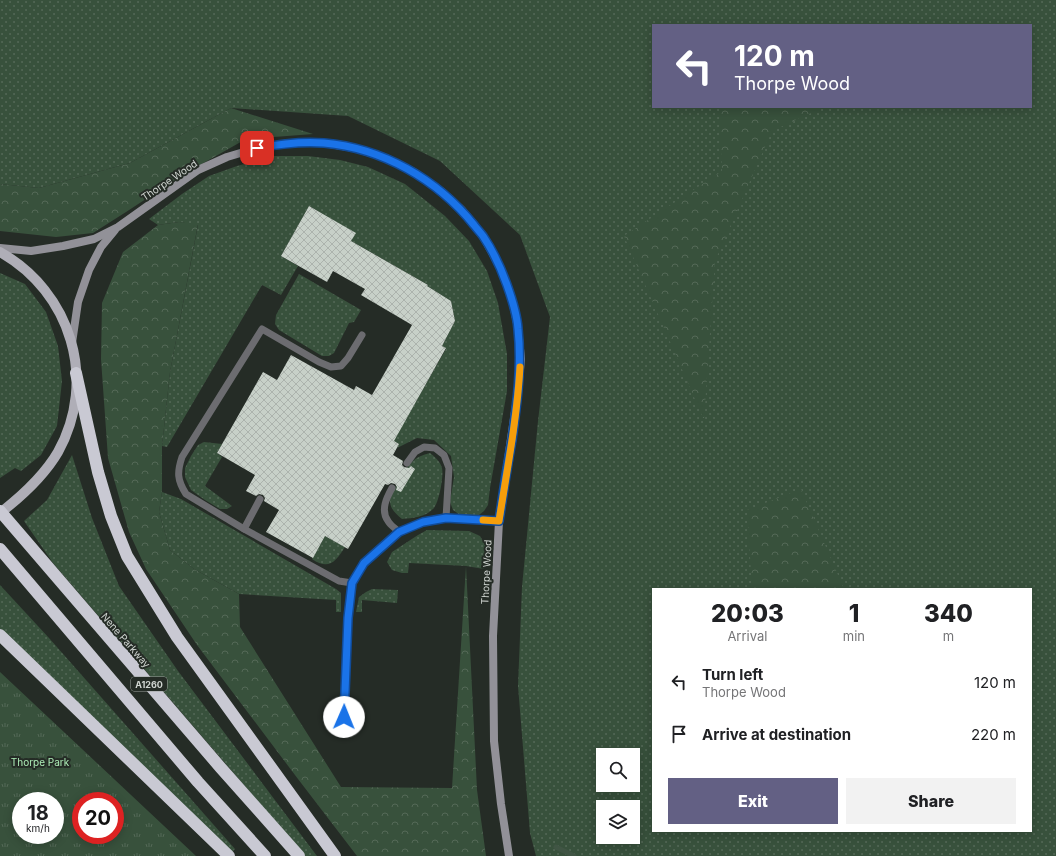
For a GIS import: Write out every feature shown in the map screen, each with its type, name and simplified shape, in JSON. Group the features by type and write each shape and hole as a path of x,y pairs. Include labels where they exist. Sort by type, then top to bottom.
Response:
{"highway":[{"path":"76,373 102,487 111,516 127,556 177,637 334,856"},
{"name":"Nene Parkway","path":"0,512 220,767 299,856"},
{"name":"A1260","path":"0,549 198,782 265,856"},
{"path":"0,635 229,856"}],"main road":[{"path":"0,252 11,258 28,271 43,287 55,304 65,323 72,344 76,373 75,400 69,427 58,452 43,474 17,500 0,512"}],"street":[{"name":"Thorpe Wood","path":"0,248 31,251 94,239 118,227 198,170 227,157 250,150 290,143 324,143 354,148 386,158 414,172 441,191 462,210 483,236 501,269 512,299 518,328 521,359 518,392 499,521 493,636 494,741 501,804 509,856"},
{"name":"Thorpe Wood","path":"72,344 78,302 89,270 101,247 118,227"}],"lane":[{"path":"352,583 339,580 244,529 186,494 181,487 178,478 182,456 262,329 318,362 331,367 341,366 348,358 362,335"},
{"path":"407,463 414,452 424,447 435,448 444,455 448,461 449,468 446,518"},
{"path":"392,488 387,498 384,514 387,520 399,532"},
{"path":"244,529 260,499"},
{"path":"344,728 348,618 352,583 364,563 399,532 423,522 446,518 499,521"}],"green space":[{"path":"0,0 1056,0 1056,856 536,856 530,833 518,686 522,587 538,421 550,317 520,235 440,161 348,116 231,108 130,163 39,188 0,184"},
{"path":"231,108 313,134 246,139 184,174 93,233 56,237 0,231 0,184 39,188 130,163"},
{"path":"719,108 822,108 772,131 715,261 704,420 624,236 722,171"},
{"path":"274,156 308,156 340,160 368,167 405,184 445,216 469,241 487,271 498,303 507,354 507,391 488,505 479,515 460,515 453,510 450,502 454,477 451,456 434,440 417,438 397,448 399,444 391,440 396,436 446,349 442,346 455,321 451,301 427,286 428,285 351,241 355,233 309,206 281,256 298,266 281,295 262,285 167,447 162,446 170,372 198,225 179,222 158,225 149,219 209,176 237,166"},
{"path":"179,222 198,224 170,372 162,446 162,492 159,512 170,550 194,569 239,594 240,627 341,787 452,788 466,566 477,790 486,856 357,856 197,645 146,569 129,532 108,458 101,359 102,303 123,252 158,225"},
{"path":"0,273 25,284 46,312 58,346 62,381 57,426 41,455 21,471 15,468 0,478"},
{"path":"299,274 361,310 354,322 349,323 334,353 329,356 322,356 279,330 275,324 276,315"},
{"path":"204,442 222,444 217,453 222,457 205,486 232,506 227,509 220,509 191,490 185,477 185,468 191,456 198,445"},
{"path":"430,453 439,461 442,468 441,489 436,505 431,511 423,515 402,519 392,509 390,501 393,493 402,475 411,463 422,455"},
{"path":"72,455 92,518 119,586 178,671 317,856 305,856 53,563 24,521 47,500"},
{"path":"801,489 844,588 752,588 747,510"},
{"path":"162,492 181,499 336,589 341,593 341,612 336,612 336,600 239,594 194,569 170,550 159,512"},
{"path":"427,530 469,531 480,536 486,546 484,569 466,566 409,563 408,573 392,570 387,562 392,552"},
{"path":"325,536 345,547 332,563 328,564 318,563 312,559"},
{"path":"0,585 49,638 235,849 231,853 0,632"},
{"path":"372,589 398,590 397,603 362,600 362,612 356,612 359,597"},
{"name":"Thorpe Park","path":"0,672 196,856 0,856"}],"building":[{"path":"309,206 356,233 351,241 428,285 427,286 451,301 455,321 442,346 446,348 394,441 399,444 393,455 403,461 402,465 404,467 409,468 411,466 415,469 401,492 396,490 397,487 395,484 385,484 348,549 325,536 313,558 266,532 279,510 264,501 265,498 263,495 259,494 256,496 246,491 255,475 217,453 263,372 277,380 291,355 354,390 356,386 372,395 412,325 361,295 365,289 333,271 327,282 281,256"}],"waterway":[{"path":"556,847 574,856"}],"slow traffic":[{"path":"483,520 499,521 514,426 520,367"}],"route":[{"path":"257,148 290,143 324,143 354,148 386,158 414,172 441,191 462,210 483,236 501,269 512,299 518,328 521,359 518,392 499,521 446,518 423,522 399,532 364,563 352,583 348,618 344,717"}]}
